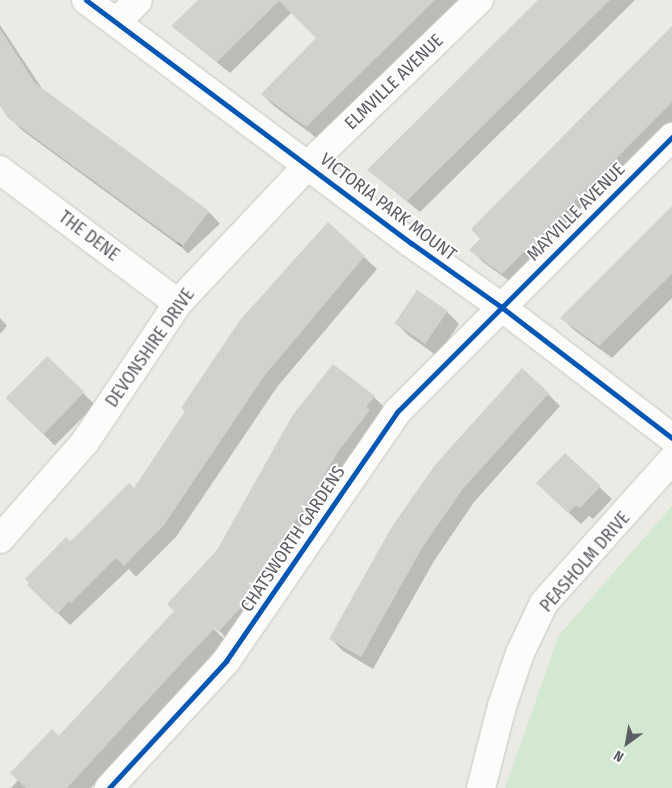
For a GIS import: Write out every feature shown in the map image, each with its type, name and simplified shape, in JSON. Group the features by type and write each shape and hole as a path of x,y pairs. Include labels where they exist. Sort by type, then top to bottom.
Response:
{"street":[{"name":"VICTORIA PARK MOUNT","path":"86,0 411,243 500,306 672,438"},
{"path":"116,22 138,0"},
{"name":"ELMVILLE AVENUE","path":"308,165 479,0"},
{"name":"MAYVILLE AVENUE","path":"500,306 672,137"},
{"name":"DEVONSHIRE DRIVE","path":"0,539 85,442 178,303 308,165"},
{"name":"THE DENE","path":"0,170 178,303"},
{"name":"CHATSWORTH GARDENS","path":"109,788 226,661 397,412 500,306"},
{"name":"PEASHOLM DRIVE","path":"481,788 502,706 520,653 544,603 672,460"}],"green space":[{"path":"672,506 672,788 505,788 559,635"}],"building":[{"path":"198,0 435,0 306,127 261,94 316,38 279,1 217,62 171,26"},
{"path":"538,0 610,0 407,201 367,170"},
{"path":"672,26 672,102 502,274 469,250 480,239 471,229"},
{"path":"0,29 35,83 209,211 183,246 8,118 0,106"},
{"path":"672,206 672,274 599,346 560,318"},
{"path":"328,222 365,256 265,375 164,525 124,566 116,558 71,603 69,601 57,614 27,585 29,583 25,579 66,537 70,541 73,539 129,483 134,488 185,411 181,408 240,320"},
{"path":"417,290 448,311 425,344 395,323"},
{"path":"47,356 84,392 43,435 6,398"},
{"path":"333,364 375,396 366,407 370,410 337,453 311,499 309,498 285,538 289,540 284,549 272,566 270,564 251,597 218,632 215,628 67,788 26,788 10,773 52,729 59,736 174,611 167,604 217,550 292,416"},
{"path":"522,368 549,393 462,490 422,548 361,657 329,639 391,528 435,465"},
{"path":"565,453 601,486 580,508 576,505 568,513 536,483"}],"cycle path":[{"path":"86,0 411,243 500,306 672,438"},
{"path":"109,788 226,661 397,412 672,137"}]}
